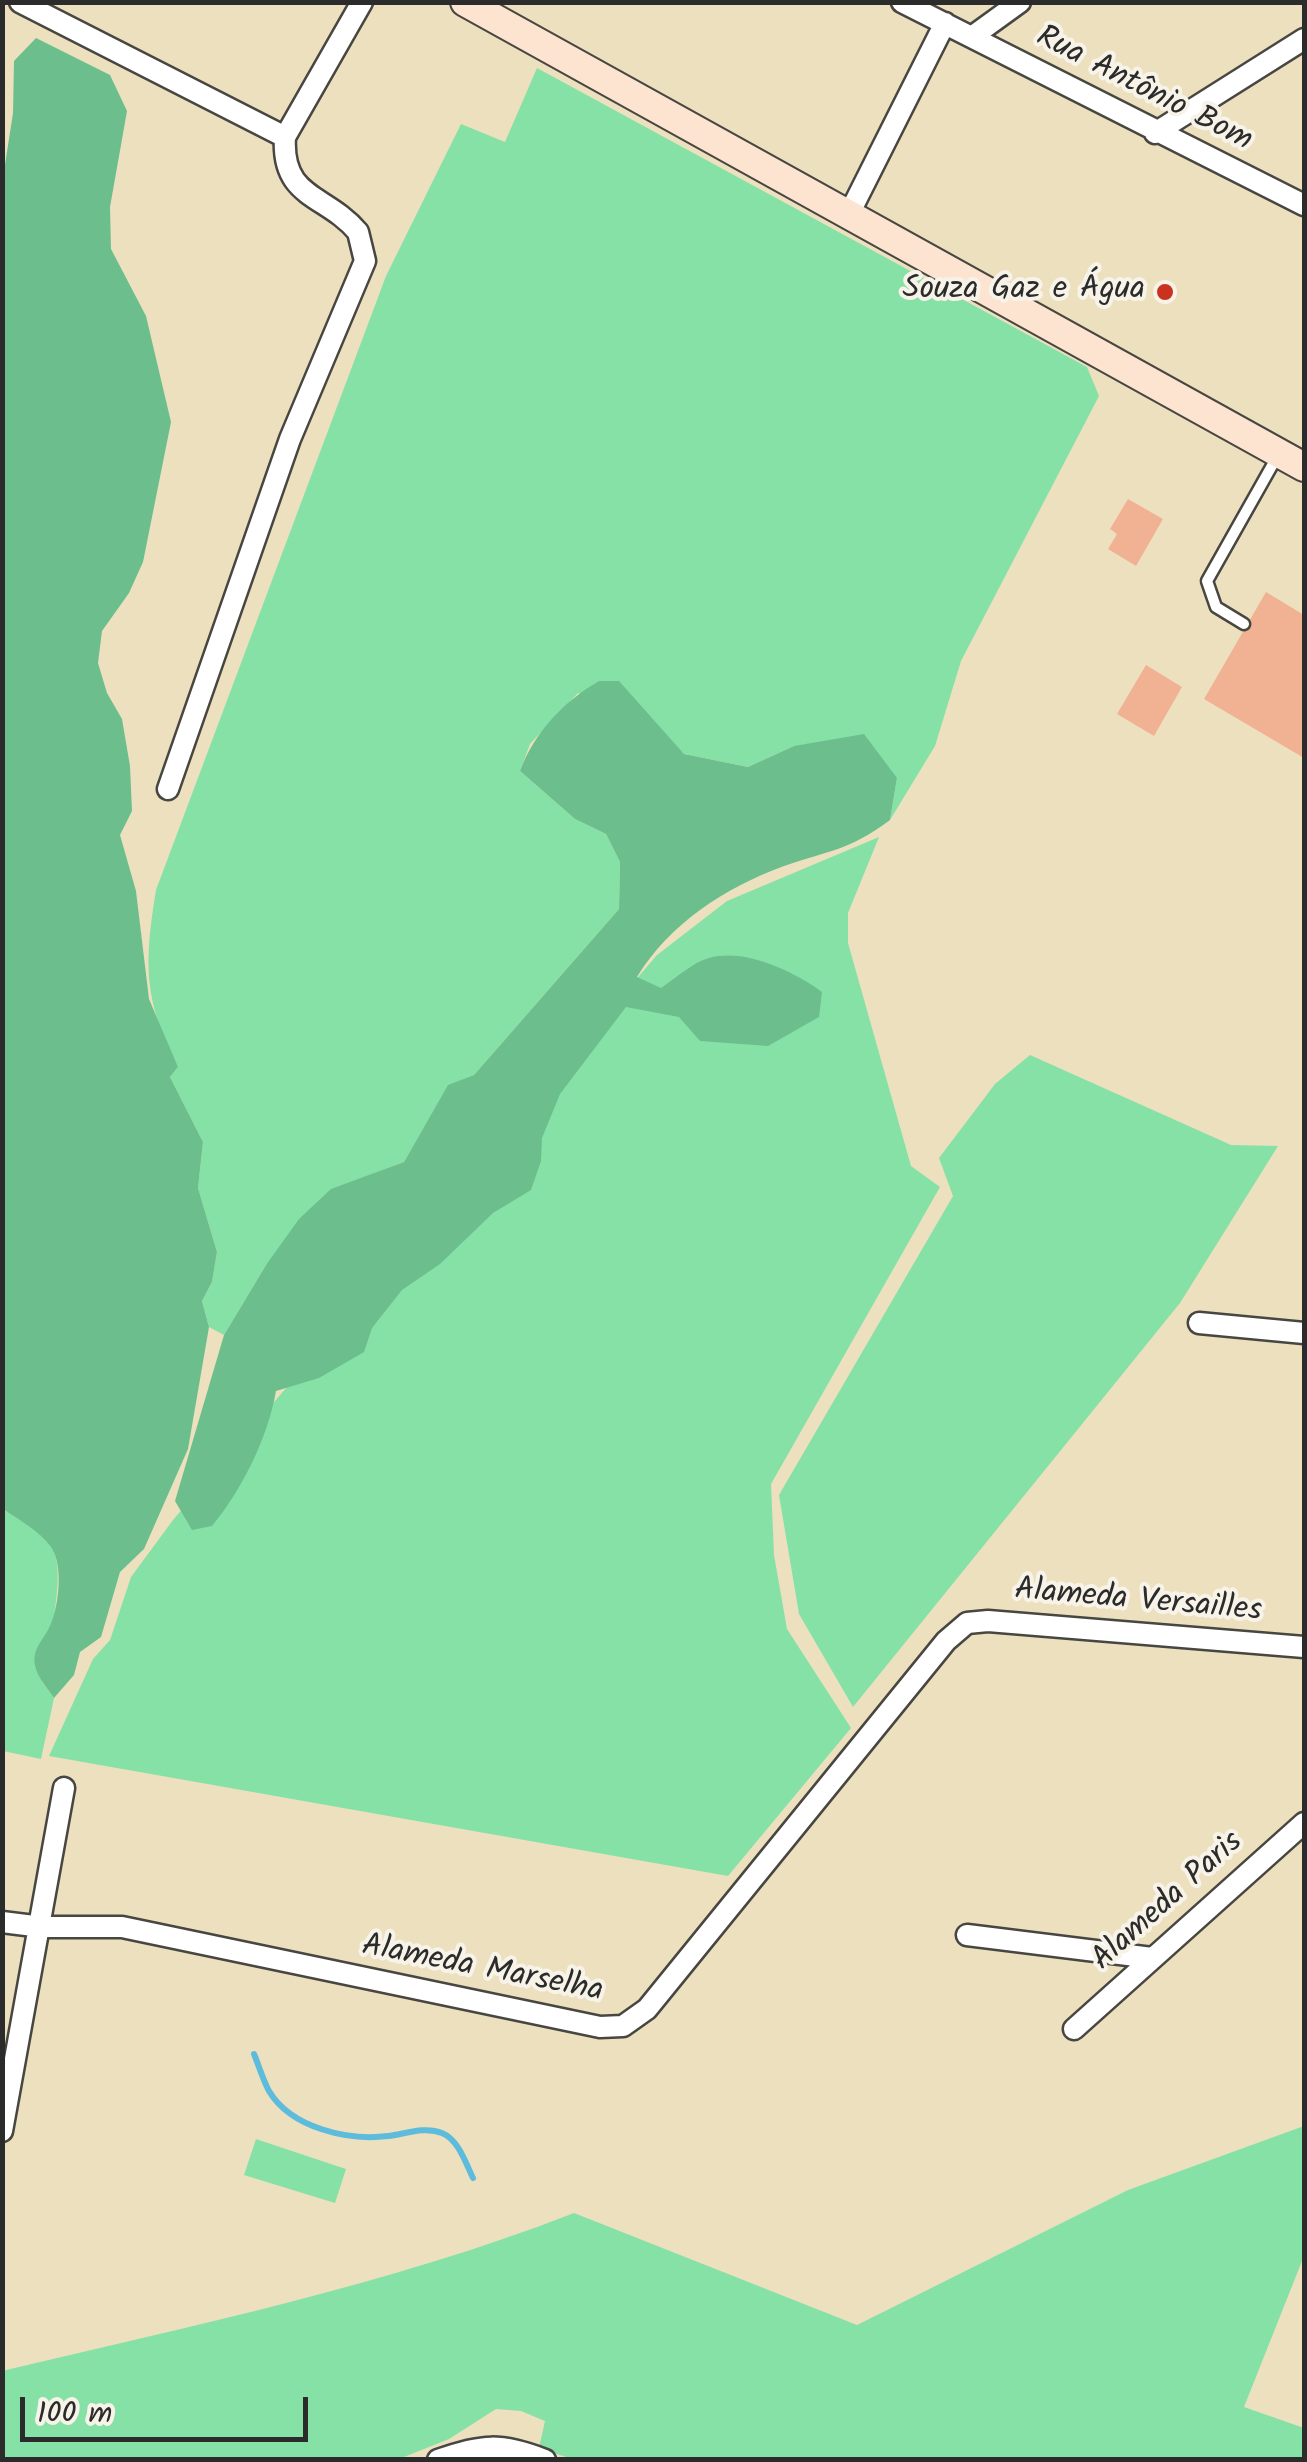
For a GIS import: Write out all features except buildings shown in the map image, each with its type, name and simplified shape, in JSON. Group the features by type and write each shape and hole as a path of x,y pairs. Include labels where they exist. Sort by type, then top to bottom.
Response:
{"main road":[{"path":"465,2 1304,467"}],"street":[{"path":"20,2 284,137"},
{"path":"168,790 290,439 365,261 358,232 348,221 300,190 289,174 284,137 362,2"},
{"name":"Rua Antônio Bom","path":"902,2 1304,205"},
{"path":"972,36 1020,2"},
{"path":"850,214 945,23"},
{"path":"1155,133 1304,38"},
{"path":"1198,1323 1304,1332"},
{"name":"Alameda Versailles","path":"967,1623 988,1620 1304,1647"},
{"name":"Alameda Marselha","path":"2,1922 122,1928 600,2027 623,2026 647,2010 946,1641 967,1623"},
{"path":"2,2131 42,1927 64,1788"},
{"name":"Alameda Paris","path":"1074,2029 1304,1823"},
{"path":"966,1936 1152,1958"},
{"path":"438,2460 469,2449 506,2445 540,2458"}],"lane":[{"path":"1244,624 1216,607 1208,582 1278,454"}],"green space":[{"path":"36,38 110,75 127,111 110,207 111,249 146,316 171,422 143,562 129,593 102,631 98,663 107,693 122,719 130,766 132,811 120,835 136,891 149,999 178,1067 170,1077 203,1142 198,1188 217,1252 212,1282 202,1301 209,1327 188,1449 144,1549 120,1572 101,1637 80,1652 74,1675 54,1698 34,1660 52,1621 58,1565 51,1547 40,1535 2,1508 2,184 13,113 14,61"},
{"path":"537,68 1087,367 1099,396 961,661 935,746 890,820 897,778 794,746 748,767 684,754 658,730 578,693 530,744 520,771 575,819 606,834 620,862 619,909 474,1075 448,1086 404,1162 370,1175 266,1265 224,1335 209,1327 202,1301 212,1282 217,1252 198,1188 203,1142 170,1077 178,1067 152,1001 148,960 156,890 386,276 461,124 505,142"},
{"path":"599,681 619,681 684,754 748,767 794,746 864,734 897,778 890,820 850,844 784,866 720,897 682,924 637,977 661,988 709,958 753,959 783,969 822,992 819,1017 768,1046 700,1041 679,1017 626,1007 560,1094 542,1138 541,1161 531,1190 493,1213 440,1264 402,1290 372,1328 364,1352 319,1378 276,1391 260,1444 234,1496 212,1526 192,1530 175,1501 224,1335 266,1265 299,1219 331,1189 404,1162 448,1085 474,1075 619,909 620,862 606,834 575,819 520,771 533,744 552,719"},
{"path":"879,837 848,913 848,943 911,1166 940,1187 771,1484 774,1555 787,1629 851,1728 728,1876 49,1756 93,1659 110,1640 131,1577 173,1520 657,955 727,901"},
{"path":"1030,1055 1231,1145 1278,1146 1180,1303 853,1707 799,1614 779,1495 953,1196 939,1158 995,1084"},
{"path":"2,1508 42,1536 56,1560 57,1594 42,1682 54,1698 41,1759 3,1751"},
{"path":"1304,2126 1304,2256 1244,2407 1304,2428 1304,2459 572,2459 539,2448 545,2421 521,2411 496,2409 449,2439 399,2459 3,2459 2,2371 363,2283 574,2213 857,2325 1128,2190"},
{"path":"256,2139 346,2169 335,2203 244,2175"}],"waterway":[{"path":"254,2054 269,2091 279,2104 306,2123 356,2136 422,2130 442,2133 457,2147 473,2178"}],"place":[{"name":"Souza Gaz e Água","path":"1165,292"}]}
